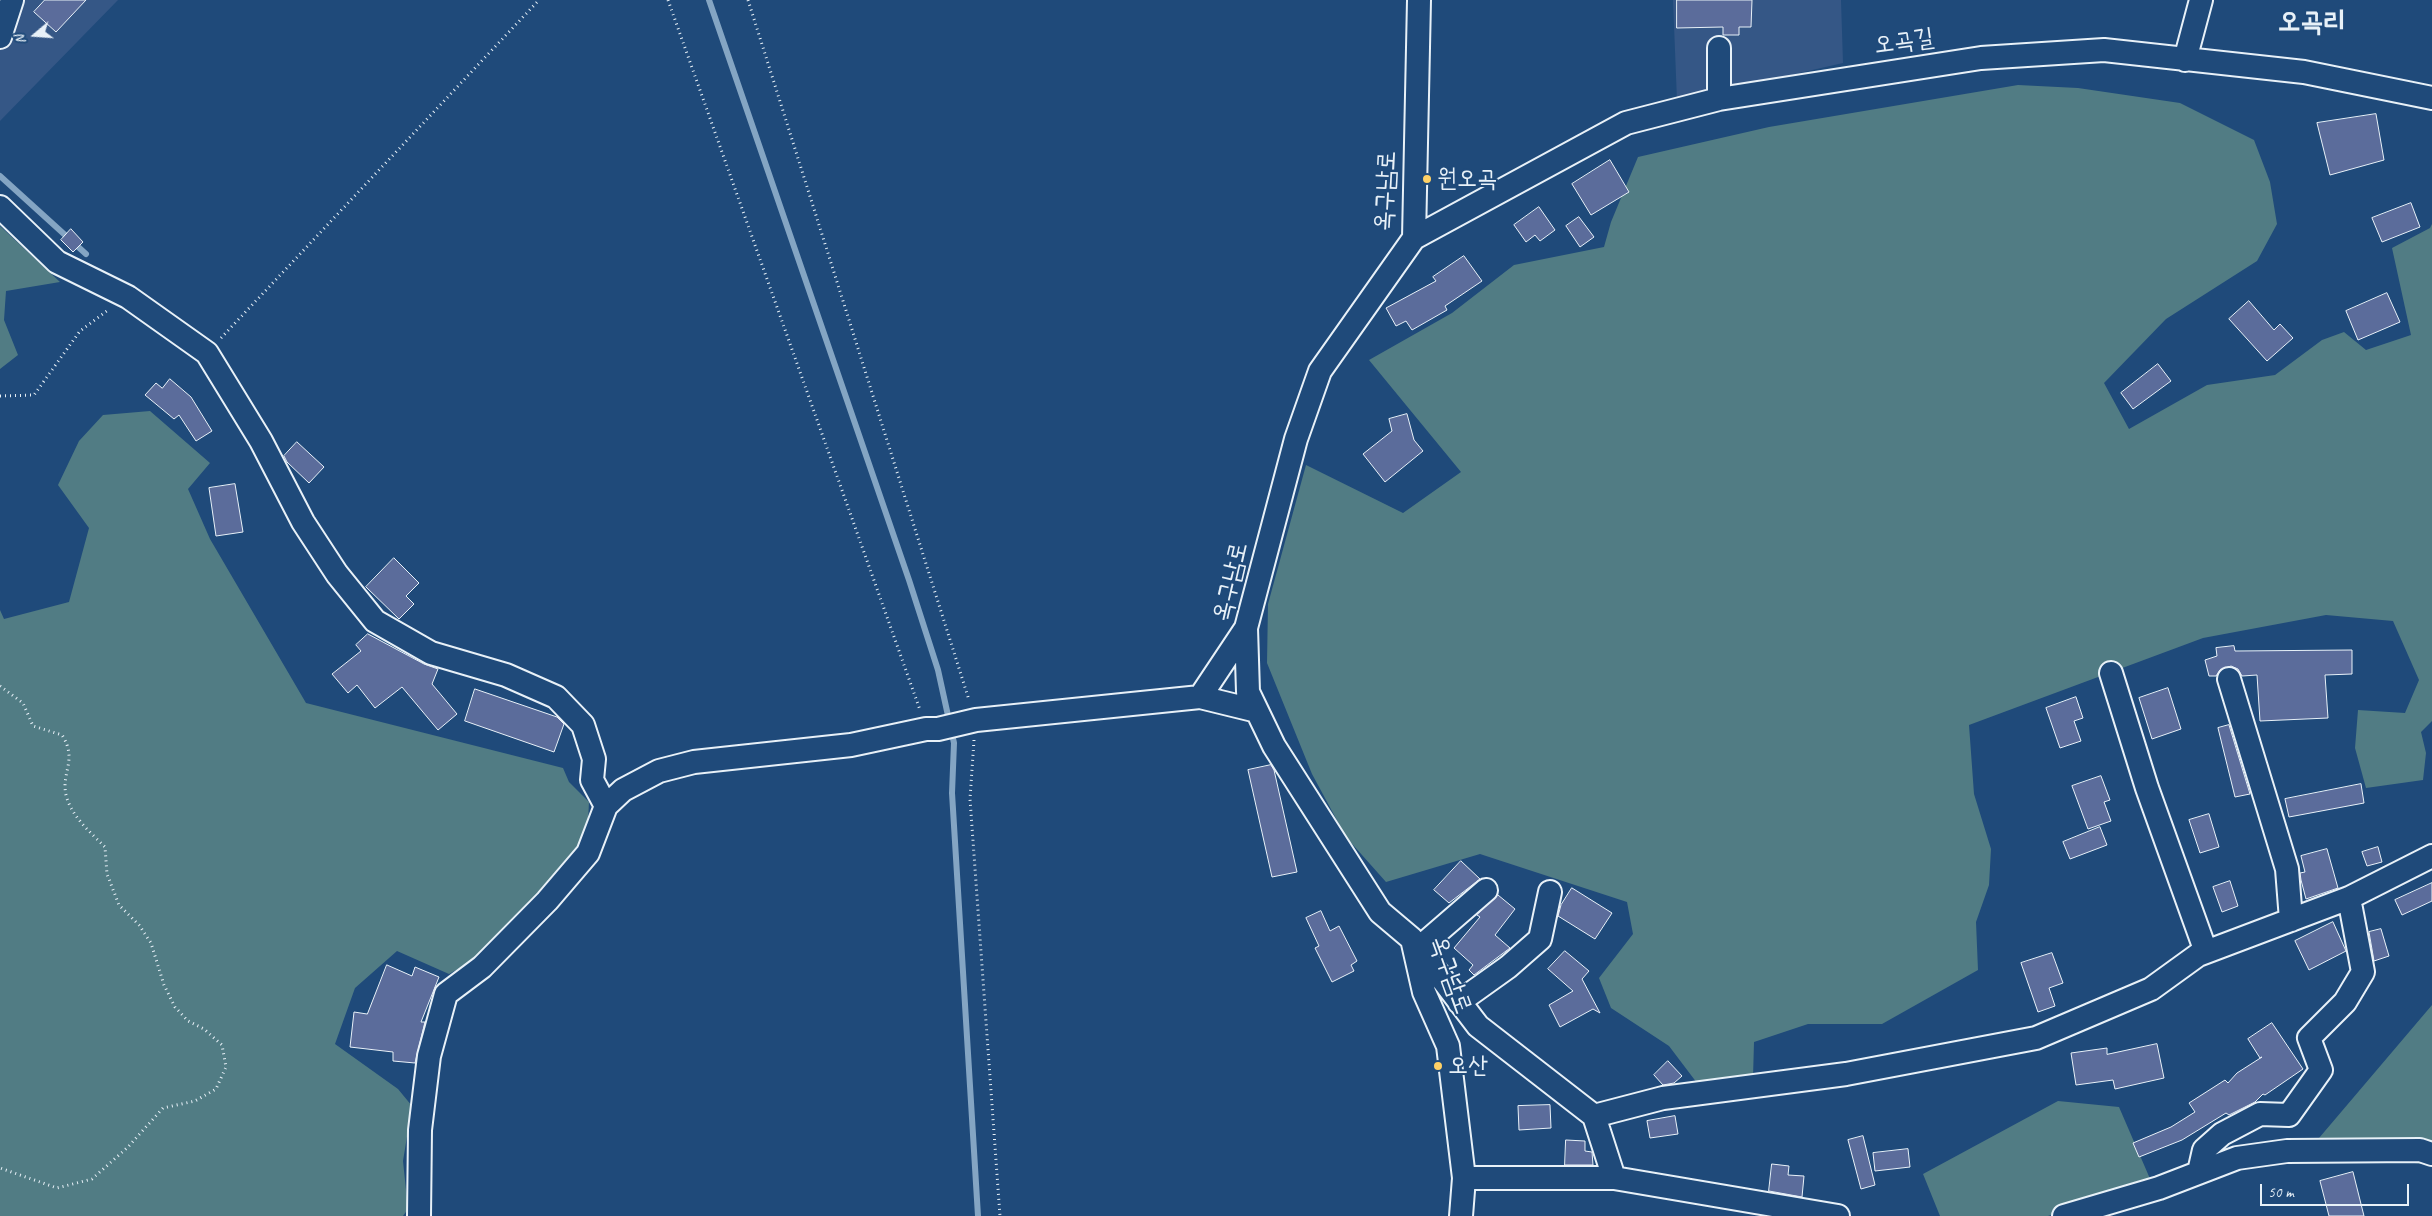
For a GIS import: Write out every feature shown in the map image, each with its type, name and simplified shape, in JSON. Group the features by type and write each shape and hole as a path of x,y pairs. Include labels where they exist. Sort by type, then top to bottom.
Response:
{"street":[{"path":"0,37 12,0"},
{"name":"옥구남로","path":"1419,0 1414,238 1320,371 1296,439 1246,628 1248,692 1274,746 1380,912 1415,944 1424,992 1448,1046 1464,1178 1461,1216"},
{"path":"2185,60 2201,0"},
{"path":"1719,48 1720,99"},
{"name":"오곡길","path":"1414,238 1626,123 1720,99 1990,58 2104,50 2304,72 2432,98"},
{"path":"0,207 57,262 128,297 207,353 261,440 303,522 337,574 375,621 431,653 506,675 556,697 583,725 594,759 592,780 606,806"},
{"path":"1200,697 1246,628"},
{"path":"2111,673 2147,788 2206,952"},
{"path":"2229,679 2287,868 2291,920"},
{"path":"594,759 614,779 659,771 694,762 851,745 970,722 1200,697 1257,711"},
{"path":"419,1216 420,1130 424,1093 429,1056 446,994 482,967 547,902 588,853 606,806 623,790 659,771"},
{"path":"1594,1116 1663,1098 1846,1074 2036,1038 2151,988 2198,955 2349,898 2432,856"},
{"path":"1486,890 1415,944 1478,1026 1594,1116 1614,1178"},
{"path":"1459,1002 1508,967 1540,939 1550,892"},
{"path":"2199,1172 2204,1150 2222,1134 2260,1114 2289,1115 2321,1070 2310,1038 2345,1002 2363,972 2349,898"},
{"path":"2064,1216 2159,1188 2237,1158 2287,1151 2420,1150 2432,1154"},
{"path":"1464,1178 1614,1178 1838,1216"}],"path":[{"path":"207,353 539,0"},
{"path":"668,0 932,729"},
{"path":"748,0 970,722 970,799 1000,1216"},
{"path":"0,396 34,395 80,331 91,320 128,297"},
{"path":"0,686 23,703 33,726 62,735 70,747 66,794 75,814 86,829 105,847 107,874 119,905 139,925 151,943 164,985 176,1007 188,1021 204,1029 222,1045 226,1067 216,1089 195,1101 163,1108 128,1147 92,1179 56,1188 0,1168"}],"shaded area":[{"path":"0,0 118,0 0,121"},
{"path":"1673,0 1841,0 1843,63 1677,101"}],"green space":[{"path":"2018,85 2078,88 2180,103 2254,140 2270,182 2277,224 2257,261 2166,319 2104,383 2129,429 2207,385 2275,375 2322,340 2344,332 2366,350 2411,335 2392,248 2430,228 2432,224 2432,721 2421,732 2426,753 2423,780 2366,788 2355,748 2358,710 2405,713 2419,680 2393,621 2326,615 2203,638 1969,725 1974,794 1991,849 1989,885 1976,922 1978,970 1882,1024 1808,1024 1754,1042 1753,1078 1697,1083 1669,1046 1611,1008 1599,978 1633,934 1627,902 1480,854 1386,882 1346,837 1312,774 1267,663 1268,604 1306,465 1403,513 1461,472 1369,360 1452,313 1514,265 1604,247 1611,222 1638,157 1769,127"},
{"path":"0,226 60,282 6,291 4,320 18,355 0,369"},
{"path":"150,411 210,463 188,489 210,539 306,703 563,768 569,782 589,802 587,841 543,891 476,959 449,974 397,951 355,988 335,1044 398,1089 412,1106 403,1161 408,1209 403,1216 0,1216 0,610 4,619 69,602 89,528 58,485 79,441 103,415"},
{"path":"2432,1005 2432,1165 2308,1151"},
{"path":"2058,1101 2119,1107 2151,1181 2048,1216 1940,1216 1923,1174"}],"building":[{"path":"45,0 86,0 56,32 34,12"},
{"path":"1677,0 1752,0 1751,27 1739,27 1739,35 1723,35 1723,27 1677,28"},
{"path":"2376,114 2384,160 2330,175 2317,123"},
{"path":"1610,160 1629,192 1591,215 1572,184"},
{"path":"2411,203 2420,227 2382,242 2372,218"},
{"path":"1539,207 1555,230 1540,241 1535,235 1526,242 1514,225"},
{"path":"1579,217 1594,237 1580,247 1566,226"},
{"path":"71,229 83,242 73,252 61,240"},
{"path":"1464,256 1482,281 1445,306 1447,310 1412,330 1406,321 1396,326 1386,308 1436,281 1433,277"},
{"path":"2387,293 2400,322 2358,340 2346,311"},
{"path":"2249,301 2274,330 2280,324 2293,338 2267,361 2229,319"},
{"path":"2158,364 2171,381 2133,409 2121,393"},
{"path":"170,379 191,397 212,431 196,441 179,415 174,419 145,395 156,383 162,388"},
{"path":"1407,414 1414,440 1423,451 1385,482 1363,454 1392,431 1389,419"},
{"path":"297,442 324,467 309,483 287,462 284,456"},
{"path":"235,484 243,532 216,536 209,488"},
{"path":"394,558 419,583 406,596 414,604 399,619 366,587"},
{"path":"368,634 424,664 438,669 432,684 457,714 438,730 402,687 375,708 357,685 348,693 332,674 361,651 356,645"},
{"path":"2234,646 2235,651 2352,650 2352,674 2325,675 2328,718 2260,721 2257,675 2242,676 2238,669 2231,666 2220,670 2216,676 2209,676 2205,660 2217,656 2216,648"},
{"path":"2168,688 2181,729 2152,739 2139,698"},
{"path":"475,689 557,717 564,724 554,752 465,721"},
{"path":"2076,697 2083,718 2074,721 2081,741 2060,748 2046,708"},
{"path":"2229,725 2250,794 2235,797 2218,728"},
{"path":"1271,765 1274,770 1297,872 1272,877 1248,770"},
{"path":"2101,776 2110,800 2104,802 2111,821 2088,829 2072,786"},
{"path":"2361,784 2364,803 2289,817 2285,799"},
{"path":"2209,814 2219,847 2200,853 2189,820"},
{"path":"2100,827 2107,845 2070,859 2063,842"},
{"path":"2378,847 2382,862 2367,866 2362,852"},
{"path":"2327,849 2338,888 2306,899 2300,873 2305,872 2301,856"},
{"path":"1461,861 1480,879 1449,903 1434,890"},
{"path":"2230,881 2238,906 2222,912 2213,887"},
{"path":"2432,883 2432,901 2402,915 2395,900"},
{"path":"1572,888 1612,913 1595,939 1558,916 1561,905"},
{"path":"1498,895 1515,909 1495,935 1510,948 1474,975 1469,970 1473,965 1454,948 1480,917 1477,915"},
{"path":"1321,911 1330,931 1339,926 1357,961 1351,965 1354,971 1332,982 1315,948 1319,946 1306,918"},
{"path":"2333,922 2346,951 2309,970 2295,941"},
{"path":"2381,929 2389,956 2374,961 2369,932"},
{"path":"1565,951 1589,971 1582,979 1600,1013 1593,1009 1560,1027 1549,1005 1573,991 1548,969"},
{"path":"2052,953 2063,983 2049,988 2055,1006 2038,1012 2021,963"},
{"path":"387,965 412,976 415,967 439,977 421,1022 425,1022 415,1063 393,1061 393,1052 350,1047 354,1012 367,1014"},
{"path":"2272,1023 2303,1069 2265,1095 2263,1094 2255,1102 2229,1115 2226,1113 2182,1140 2139,1157 2133,1143 2171,1127 2195,1112 2189,1103 2225,1080 2228,1083 2237,1073 2262,1057 2260,1058 2248,1039"},
{"path":"2157,1044 2164,1078 2115,1089 2113,1080 2076,1085 2071,1053 2107,1048 2107,1054"},
{"path":"1668,1061 1682,1076 1674,1083 1663,1085 1654,1075"},
{"path":"1550,1105 1551,1128 1519,1130 1518,1106"},
{"path":"1675,1116 1678,1134 1650,1138 1647,1121"},
{"path":"1863,1136 1875,1185 1861,1189 1848,1140"},
{"path":"1566,1140 1585,1141 1585,1151 1592,1152 1593,1165 1565,1165"},
{"path":"1908,1149 1910,1167 1875,1171 1873,1153"},
{"path":"1772,1164 1789,1166 1788,1175 1804,1176 1802,1197 1769,1191"},
{"path":"2353,1172 2364,1216 2329,1216 2320,1181"}],"waterway":[{"path":"709,0 909,580 938,670 954,743 952,793 978,1216"},
{"path":"0,176 86,254"}],"place":[{"name":"원오곡","path":"1427,179"},
{"name":"오산","path":"1438,1066"}],"district":[{"name":"오곡리","path":"2312,23"}]}
